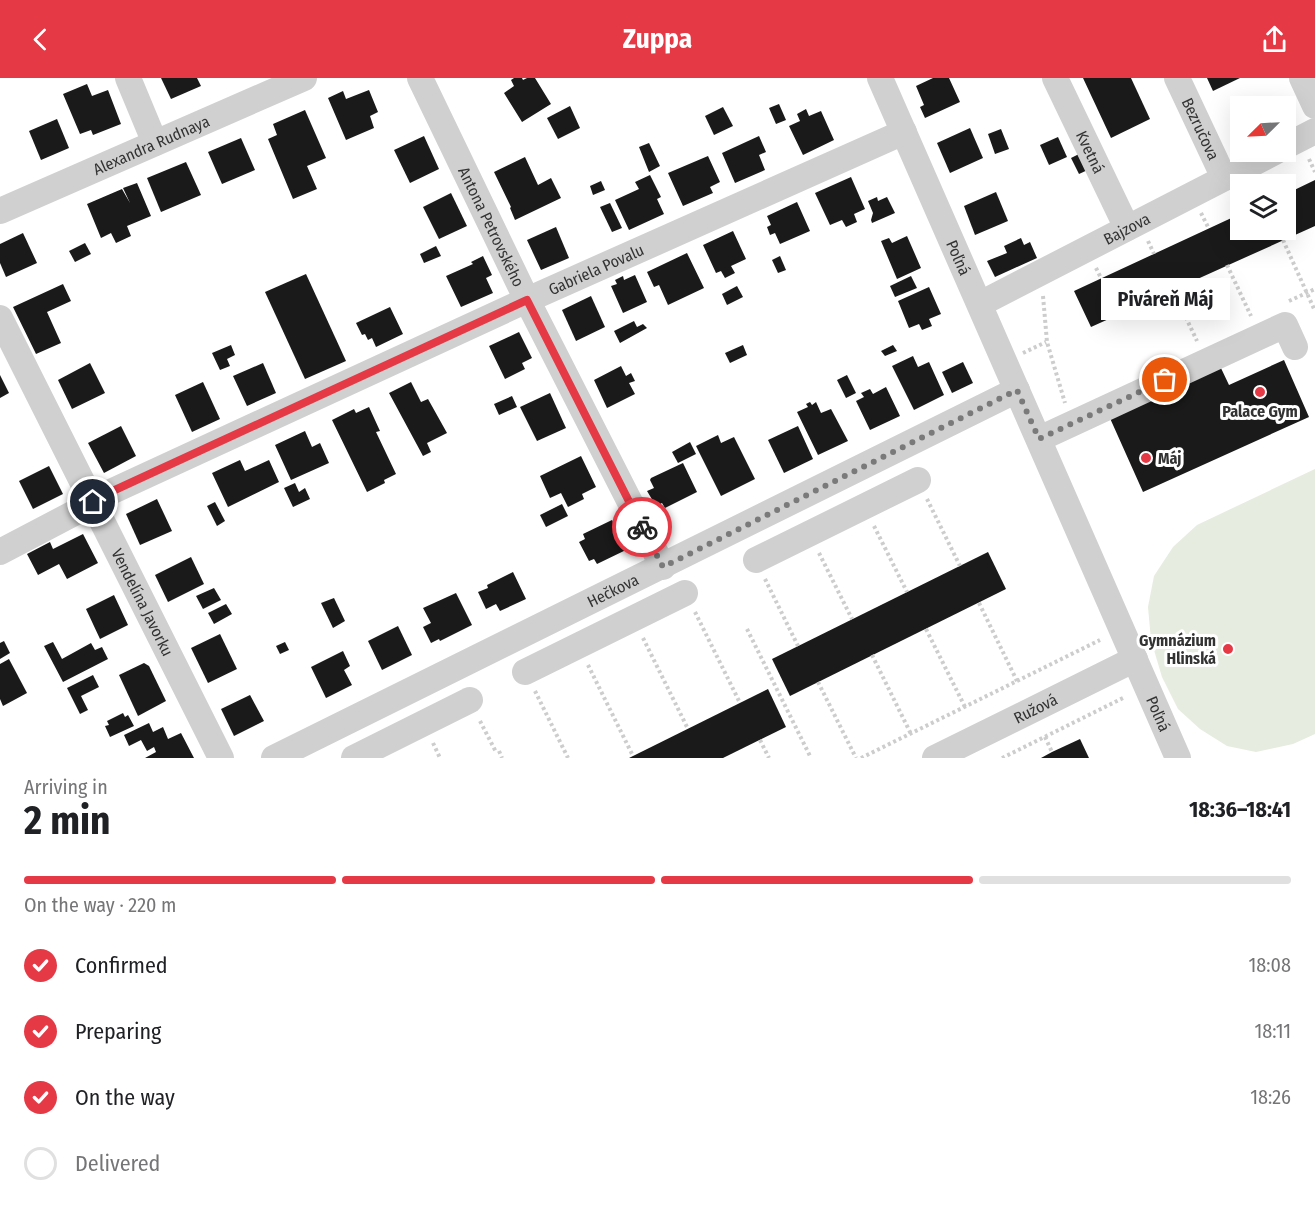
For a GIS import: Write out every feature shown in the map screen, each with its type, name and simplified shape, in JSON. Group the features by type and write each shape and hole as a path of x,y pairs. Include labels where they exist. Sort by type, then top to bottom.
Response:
{"street":[{"path":"128,78 155,143"},
{"name":"Alexandra Rudnaya","path":"0,211 304,78"},
{"name":"Antona Petrovského","path":"420,78 527,300 652,572 656,608"},
{"name":"Poľná","path":"880,78 1178,758"},
{"name":"Kvetná","path":"1055,78 1127,228"},
{"name":"Bezručova","path":"1177,78 1224,178"},
{"path":"1302,78 1315,106"},
{"path":"1296,141 1315,131"},
{"name":"Gabriela Povalu","path":"0,552 104,495 527,300 904,132"},
{"name":"Bajzova","path":"980,304 1255,162"},
{"name":"Vendelína Javorku","path":"0,318 221,758"},
{"path":"1039,439 1285,325 1295,347"},
{"name":"Hečkova","path":"274,758 1017,390"},
{"path":"756,560 918,480"},
{"path":"822,488 837,520"},
{"path":"525,672 685,593"},
{"path":"538,628 553,658"},
{"name":"Ružová","path":"935,758 1135,659"},
{"path":"354,717 362,754 470,700"}],"path":[{"path":"1283,240 1315,311"},
{"path":"1227,266 1260,336"},
{"path":"1173,290 1205,361"},
{"path":"1042,291 1047,342 1071,424"},
{"path":"918,480 960,566"},
{"path":"864,506 907,592"},
{"path":"809,534 852,620"},
{"path":"756,560 798,646"},
{"path":"685,593 740,703"},
{"path":"979,603 1017,681"},
{"path":"633,619 688,729"},
{"path":"747,629 811,758"},
{"path":"926,629 965,707"},
{"path":"861,758 1100,640"},
{"path":"579,646 633,756"},
{"path":"872,656 911,734"},
{"path":"525,672 568,758"},
{"path":"818,682 856,758"},
{"path":"1002,758 1125,697"},
{"path":"470,700 502,758"},
{"path":"1045,737 1052,752"},
{"path":"760,740 769,758"}],"shaded area":[{"name":"Gymnázium Hlinská","path":"1315,469 1315,734 1293,744 1256,752 1227,746 1200,729 1178,709 1162,677 1151,640 1148,607 1154,576 1173,547 1197,525"}],"building":[{"path":"161,78 197,78 201,86 171,99"},
{"path":"514,78 523,80 535,78 551,104 522,122 504,93 514,86 511,80"},
{"path":"933,78 949,78 960,102 925,118 920,107 924,105 916,86"},
{"path":"1083,78 1131,78 1150,119 1111,138"},
{"path":"1207,78 1240,78 1213,91"},
{"path":"87,84 92,96 108,90 121,124 93,135 91,130 80,134 63,94"},
{"path":"369,90 378,112 370,116 374,128 346,140 328,98 343,91 346,99"},
{"path":"779,104 786,120 776,124 769,108"},
{"path":"570,106 580,128 558,139 547,118"},
{"path":"723,107 733,126 714,135 705,116"},
{"path":"806,109 809,116 821,111 834,140 803,155 789,126 800,121 797,114"},
{"path":"305,110 326,158 307,166 317,189 293,199 268,139 277,135 273,124"},
{"path":"57,119 69,148 41,160 29,131"},
{"path":"970,128 983,158 950,173 937,143"},
{"path":"1001,129 1009,149 995,154 988,134"},
{"path":"424,136 439,169 410,183 394,150"},
{"path":"759,136 766,152 759,155 765,170 735,183 722,153"},
{"path":"1058,137 1067,157 1049,165 1040,145"},
{"path":"241,138 255,170 222,184 208,152"},
{"path":"649,143 660,166 649,172 639,147"},
{"path":"1085,151 1092,168 1079,174 1071,158"},
{"path":"708,156 720,182 710,187 713,193 683,206 668,173"},
{"path":"525,157 538,185 551,178 561,198 515,220 494,172"},
{"path":"186,162 201,195 161,212 147,178"},
{"path":"650,175 661,197 657,199 664,214 629,230 615,200 639,189 635,182"},
{"path":"851,177 865,209 854,214 857,222 846,227 842,220 830,225 815,193"},
{"path":"1315,180 1315,226 1296,235 1296,189"},
{"path":"601,181 605,190 593,195 590,186"},
{"path":"137,183 151,216 127,226 131,236 116,243 111,233 101,238 87,204 122,189 130,203 123,188"},
{"path":"996,192 1008,221 975,235 964,206"},
{"path":"451,193 467,226 439,239 423,207"},
{"path":"877,197 878,201 887,197 895,213 872,223 873,213 868,201"},
{"path":"797,202 810,231 780,244 775,233 770,235 767,227 771,225 767,216"},
{"path":"610,203 622,228 612,232 600,207"},
{"path":"1230,219 1230,240 1284,240 1091,327 1074,291"},
{"path":"556,227 569,258 541,270 527,240"},
{"path":"733,231 746,259 731,266 735,273 725,278 721,271 716,273 703,245"},
{"path":"23,233 37,263 6,277 0,263 0,244"},
{"path":"907,236 921,268 897,279 881,241 889,238 892,243"},
{"path":"1021,238 1024,245 1030,242 1037,258 995,277 987,261 1007,253 1004,246"},
{"path":"85,243 91,254 75,262 69,251"},
{"path":"436,246 441,256 424,263 420,254"},
{"path":"687,253 704,288 668,305 659,285 654,287 647,272"},
{"path":"483,256 492,275 486,278 493,293 461,307 446,276 473,264 471,262"},
{"path":"780,256 786,270 778,273 772,260"},
{"path":"306,274 346,361 305,379 265,292"},
{"path":"635,275 647,302 623,313 611,286 617,284 615,280 623,276 624,280"},
{"path":"911,276 917,288 895,297 890,286"},
{"path":"63,284 71,301 47,312 61,343 36,354 13,307"},
{"path":"737,286 743,297 727,305 722,294"},
{"path":"929,287 941,314 929,319 932,326 922,330 919,324 909,328 898,301"},
{"path":"591,296 605,327 576,341 562,310"},
{"path":"390,307 403,334 376,347 372,338 368,340 365,334 362,335 356,323"},
{"path":"634,321 637,327 643,324 647,328 620,343 614,331"},
{"path":"519,332 532,358 522,363 525,369 505,379 489,346"},
{"path":"231,345 235,355 227,359 230,366 220,370 212,353"},
{"path":"743,345 747,355 730,363 725,353"},
{"path":"893,345 897,351 885,356 881,351"},
{"path":"913,356 918,367 929,362 944,395 914,410 892,366"},
{"path":"1284,360 1309,417 1143,492 1109,416 1220,366 1229,385"},
{"path":"963,362 973,383 952,393 942,372"},
{"path":"90,363 105,393 72,409 58,380"},
{"path":"263,363 276,393 247,406 233,376"},
{"path":"621,366 626,376 631,373 635,381 629,383 635,394 607,408 594,380"},
{"path":"0,375 9,393 0,398"},
{"path":"847,375 856,393 846,398 837,380"},
{"path":"203,382 220,419 192,432 175,395"},
{"path":"411,382 421,402 428,399 447,433 427,443 431,452 423,456 389,393"},
{"path":"886,387 900,416 870,430 856,401 864,397 861,393 870,389 873,394"},
{"path":"550,393 566,428 537,441 520,407"},
{"path":"512,396 517,407 499,415 494,404"},
{"path":"810,402 812,405 816,402 821,413 831,409 848,441 818,455 797,412 808,407 806,404"},
{"path":"369,407 380,431 376,432 396,474 384,480 385,483 367,492 332,420 354,409 356,413"},
{"path":"121,426 136,456 104,473 88,443"},
{"path":"798,426 813,459 784,473 768,440"},
{"path":"305,431 312,447 320,443 329,463 291,480 275,445"},
{"path":"718,435 721,443 734,437 755,479 721,496 696,446"},
{"path":"690,442 696,454 678,463 672,452"},
{"path":"581,456 596,487 582,494 584,499 568,507 561,493 550,498 540,476"},
{"path":"240,460 245,471 269,460 279,482 228,507 212,473"},
{"path":"683,463 697,492 665,508 662,503 656,506 647,491 654,488 651,478"},
{"path":"49,466 63,494 33,509 19,481"},
{"path":"295,483 299,492 305,488 310,499 293,507 284,488"},
{"path":"157,499 172,531 140,545 126,514"},
{"path":"215,502 225,521 217,526 207,506"},
{"path":"562,504 568,516 546,527 540,515"},
{"path":"612,520 628,549 597,564 594,559 589,561 579,542 585,539 583,534"},
{"path":"83,534 98,563 67,579 59,564 38,575 27,554 50,542 53,549"},
{"path":"988,552 1006,589 790,696 772,659"},
{"path":"191,557 204,584 168,602 155,575"},
{"path":"513,572 526,599 500,611 496,604 486,609 478,592"},
{"path":"214,588 221,600 203,609 196,596"},
{"path":"456,593 472,625 431,643 423,627 431,623 423,608"},
{"path":"114,595 128,625 100,639 86,609"},
{"path":"334,598 345,621 333,628 321,603"},
{"path":"226,604 232,614 214,624 208,613"},
{"path":"398,626 412,655 382,670 368,641"},
{"path":"220,634 237,669 208,683 191,648"},
{"path":"4,641 10,653 0,659 0,643"},
{"path":"53,642 62,659 91,643 95,650 102,647 108,659 63,682 44,646"},
{"path":"285,642 289,650 280,654 276,646"},
{"path":"343,651 350,666 344,670 352,685 326,698 311,667"},
{"path":"9,659 27,693 3,706 0,699 0,664"},
{"path":"144,663 149,666 166,701 138,716 119,675"},
{"path":"93,675 99,687 81,696 88,710 80,714 67,688"},
{"path":"768,689 786,727 723,758 629,758"},
{"path":"250,695 264,721 234,736 221,709"},
{"path":"123,713 125,717 128,715 134,726 110,737 105,726 109,725 107,721"},
{"path":"149,723 153,732 163,727 168,739 181,733 194,758 145,758 156,752 154,747 147,751 141,740 129,746 124,735"},
{"path":"1080,739 1089,758 1041,758 1052,752"}],"way so far":[{"path":"642,527 663,567 1017,390 1039,439 1165,380"}],"place":[{"name":"Piváreň Máj","path":"1165,380"},
{"name":"Palace Gym","path":"1260,392"},
{"name":"Máj","path":"1146,458"},
{"name":"Gymnázium Hlinská","path":"1228,649"}],"route":[{"path":"93,502 527,300 642,527"}]}
